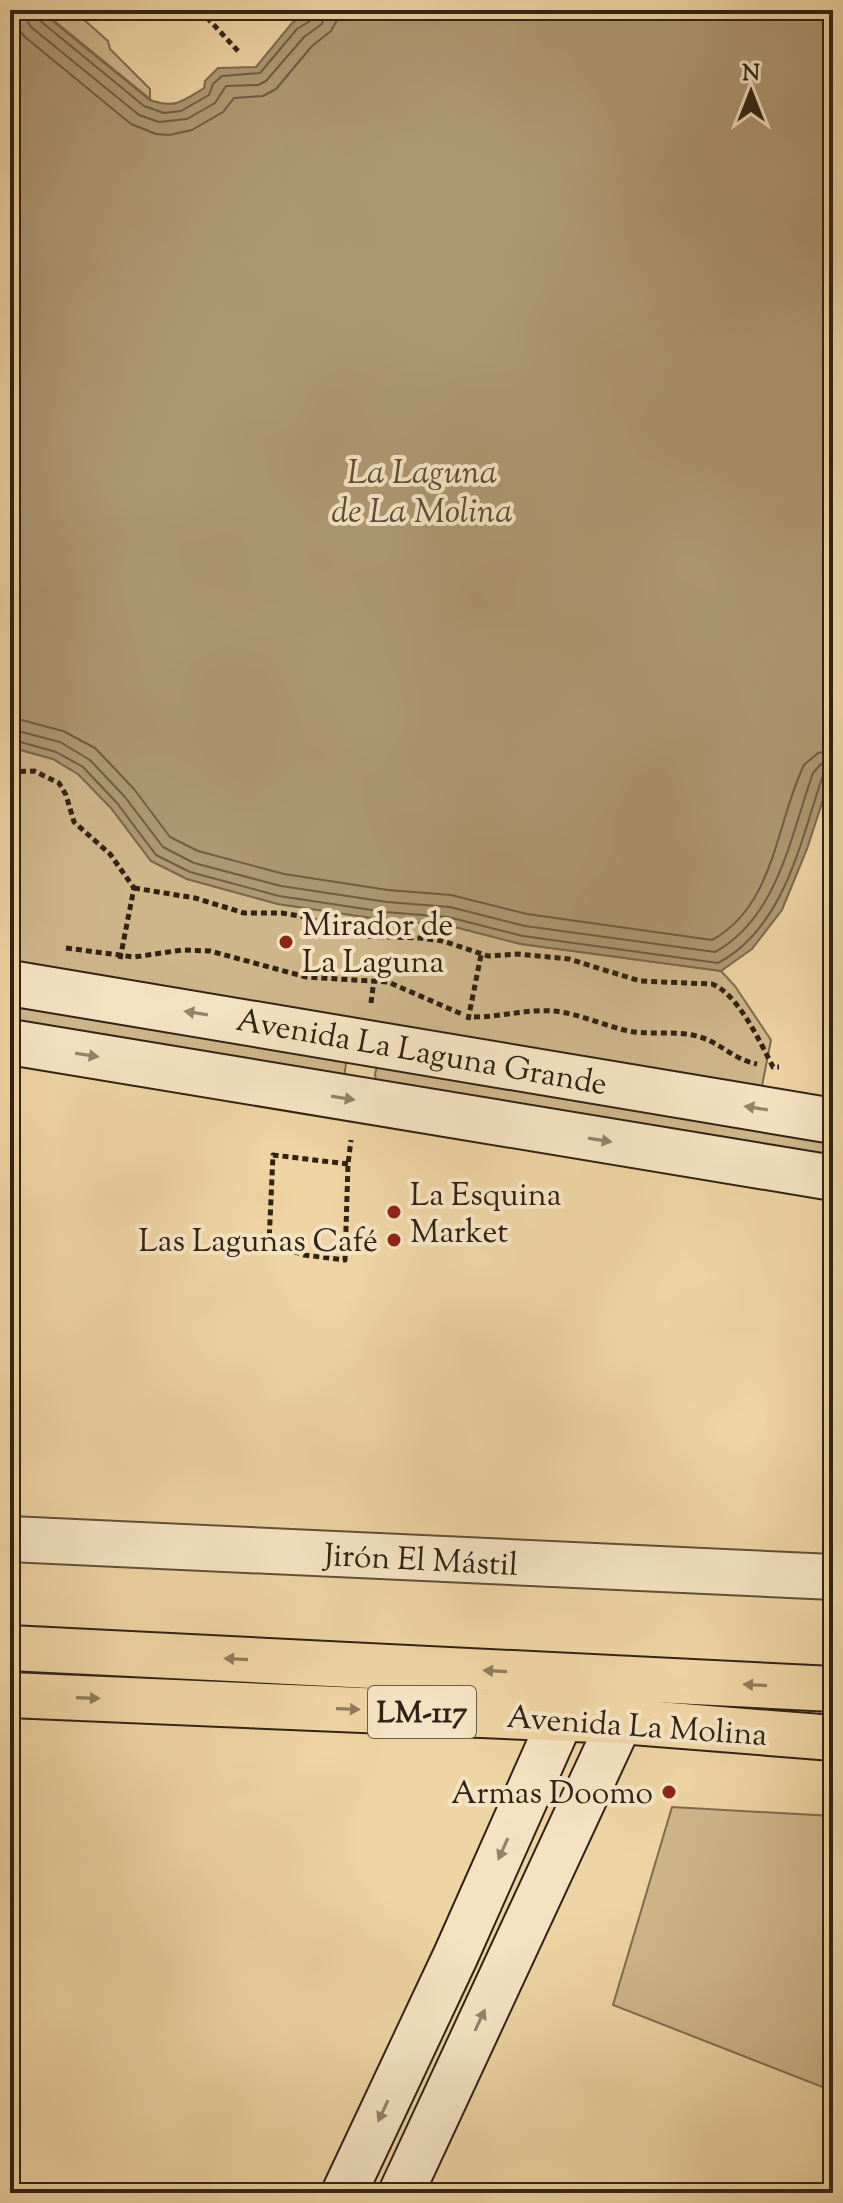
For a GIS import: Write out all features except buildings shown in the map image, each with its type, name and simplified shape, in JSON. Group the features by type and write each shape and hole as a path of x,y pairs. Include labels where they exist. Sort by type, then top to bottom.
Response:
{"main road":[{"name":"Avenida La Molina","path":"10,1648 833,1689"},
{"name":"Avenida La Molina","path":"10,1695 620,1721 833,1738"}],"street":[{"name":"Avenida La Laguna Grande","path":"10,983 114,1000 465,1037 833,1121"},
{"name":"Avenida La Laguna Grande","path":"10,1042 833,1178"},
{"name":"Jirón El Mástil","path":"10,1539 833,1577"},
{"path":"344,2193 580,1675"},
{"path":"401,2193 640,1678"},
{"path":"406,2062 450,2082"}],"path":[{"path":"200,10 238,51"},
{"path":"10,772 34,771 59,783 74,822 110,854 134,888 195,898 244,913 282,913 305,917 361,936 443,941 481,955 543,955 569,959 640,981 712,984 723,988 729,995 760,1040 773,1067"},
{"path":"114,1000 134,888"},
{"path":"52,946 121,956 156,955 182,950 210,951 306,977 388,982 444,1009 465,1037"},
{"path":"465,1037 481,955"},
{"path":"465,1037 498,1017 531,1011 554,1011 624,1030 694,1036 713,1042 745,1062 788,1069"},
{"path":"348,1164 273,1155 269,1243 304,1255 345,1260 348,1164 352,1138"}],"shaded area":[{"path":"41,10 73,10 108,41 110,49 150,89 150,99"},
{"path":"10,747 53,759 78,774 111,808 151,861 187,879 278,904 385,920 447,925 521,944 721,971 735,986 771,1040 761,1091 10,963"},
{"path":"10,1001 340,1057 346,1063 344,1079 10,1025"},
{"path":"377,1066 833,1136 833,1163 376,1082"},
{"path":"672,1807 833,1816 833,2060 825,2088 613,2005"}],"water":[{"name":"La Laguna de La Molina","path":"10,10 39,10 150,100 173,104 204,88 205,81 218,68 256,67 292,23 312,10 833,10 833,769 807,849 782,910 752,949 721,971 521,944 447,925 385,920 278,904 187,879 151,861 111,808 78,774 53,759 10,747"}],"place":[{"name":"Mirador de La Laguna","path":"286,942"},
{"name":"La Esquina Market","path":"394,1212"},
{"name":"Las Lagunas Café","path":"394,1240"},
{"name":"Armas Doomo","path":"669,1792"}]}
